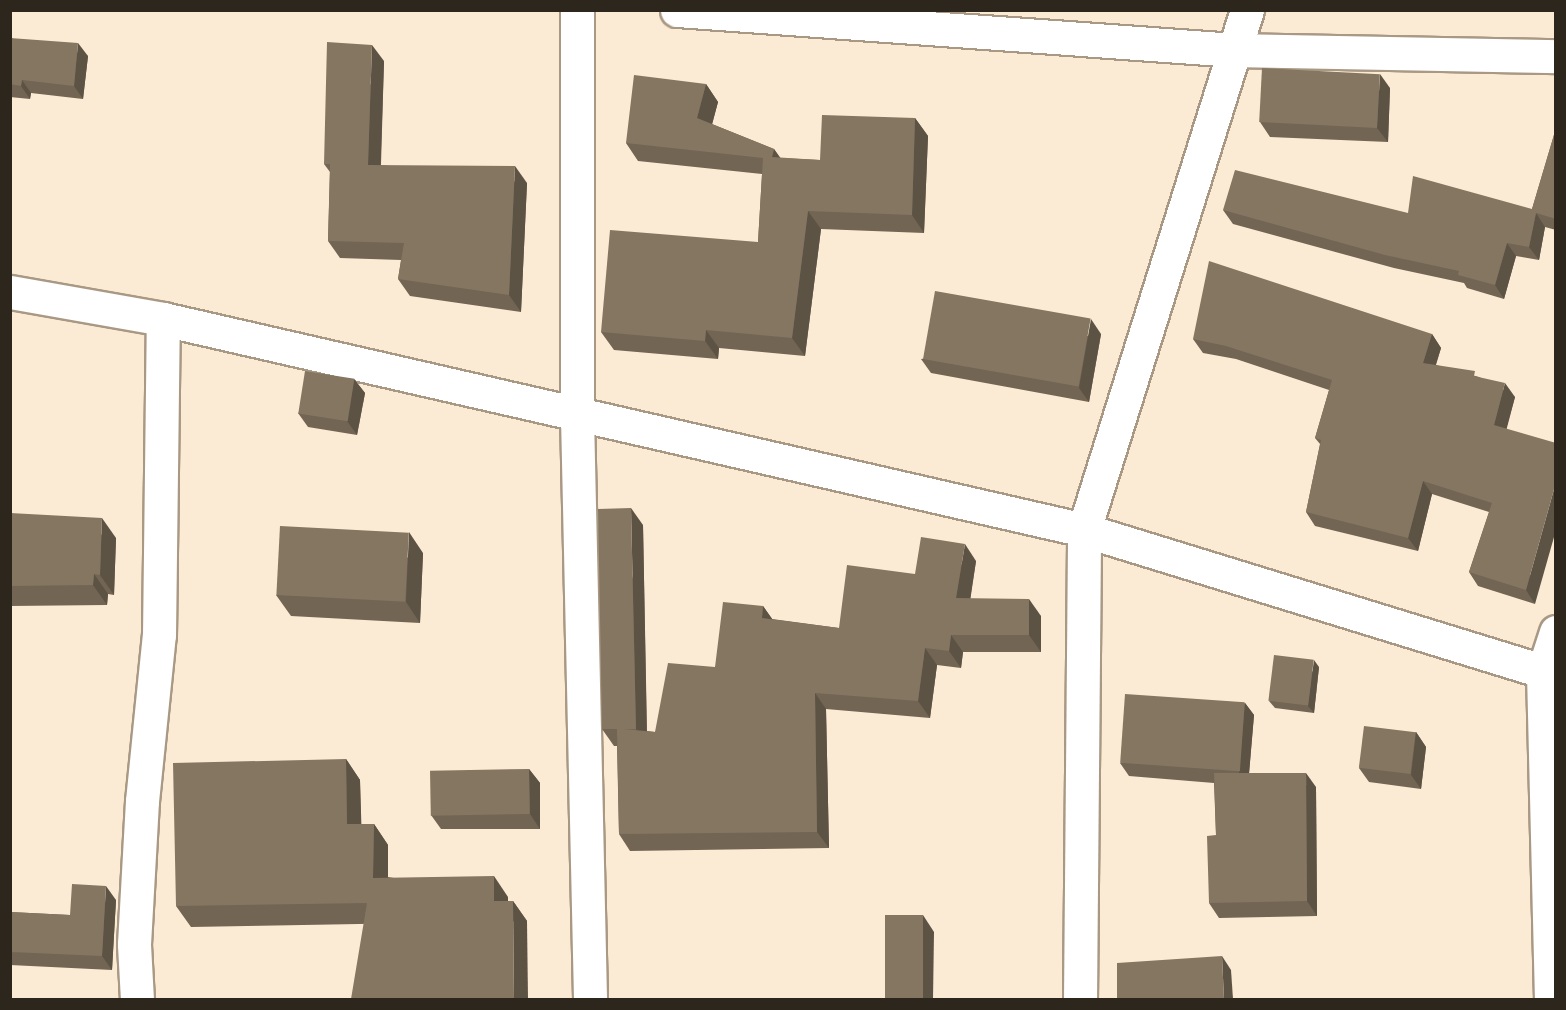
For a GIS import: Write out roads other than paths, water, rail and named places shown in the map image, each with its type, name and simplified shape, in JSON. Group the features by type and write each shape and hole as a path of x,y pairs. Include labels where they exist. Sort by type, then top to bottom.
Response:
{"street":[{"path":"577,10 577,416 591,999"},
{"path":"677,10 1235,50 1556,56"},
{"path":"1080,999 1084,530 1247,10"},
{"path":"10,292 163,319 577,416 1084,530 1549,673"},
{"path":"137,999 134,944 142,801 159,635 163,319"},
{"path":"1551,999 1549,673 1556,632"}]}
